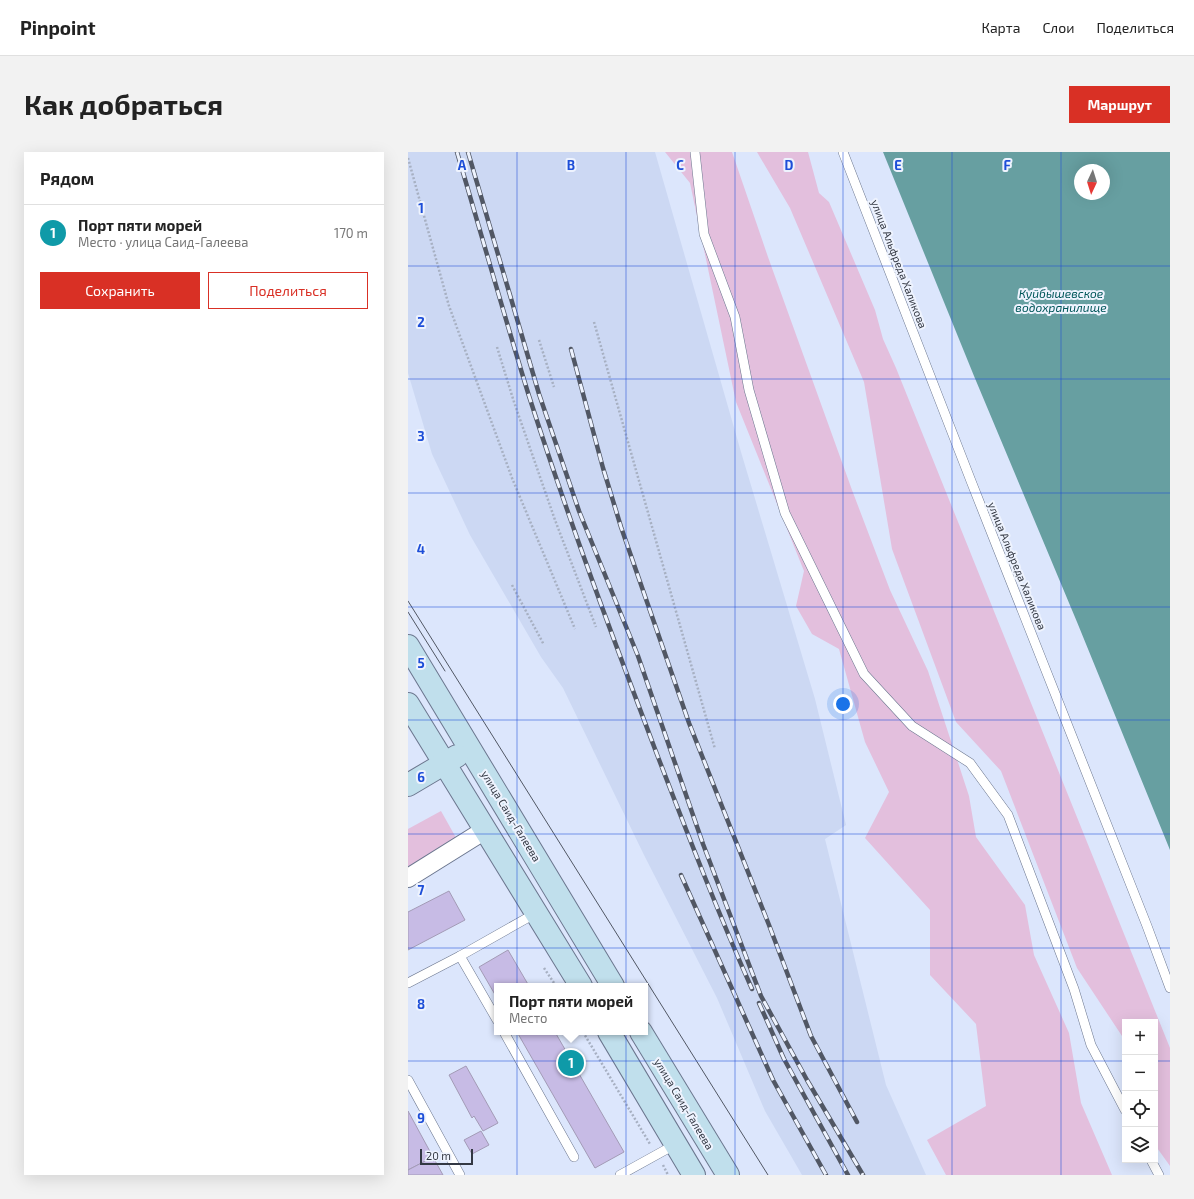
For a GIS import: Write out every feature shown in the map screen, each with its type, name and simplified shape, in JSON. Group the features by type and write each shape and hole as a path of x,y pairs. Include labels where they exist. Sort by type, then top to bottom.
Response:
{"main road":[{"name":"улица Саид-Галеева","path":"408,646 611,983"},
{"path":"408,704 579,983"},
{"path":"408,785 469,748"},
{"path":"610,1035 694,1175"},
{"name":"улица Саид-Галеева","path":"643,1035 728,1175"}],"street":[{"path":"408,878 485,830"}],"lane":[{"path":"695,152 704,234 735,318 749,390 785,513 864,674 912,726 970,763 1008,815 1074,989 1092,1046 1122,1104"},
{"name":"улица Альфреда Халикова","path":"843,152 1170,988"},
{"path":"408,983 460,956 536,913"},
{"path":"460,956 494,1015"},
{"path":"506,1035 574,1157"},
{"path":"408,1080 460,1175"},
{"path":"620,1175 676,1144"},
{"path":"1153,1163 1159,1175"}],"path":[{"path":"408,158 449,306 512,478 575,630"},
{"path":"594,322 715,749"},
{"path":"539,340 554,387"},
{"path":"498,347 514,402 555,520 596,626"},
{"path":"512,585 544,645"},
{"path":"585,1035 668,1175"}],"shaded area":[{"path":"408,152 655,152 741,452 815,699 846,825 825,839 886,1085 926,1175 802,1175 765,1111 717,998 644,855 563,688 541,657 470,535 432,454 408,373"},
{"path":"665,152 732,152 768,257 852,490 890,590 928,671 969,796 976,837 1025,905 1034,955 1069,1033 1081,1103 1112,1175 946,1175 927,1140 986,1106 976,1024 930,975 930,910 865,838 889,792 865,742 839,649 812,634 796,606 804,571 736,402 690,183"},
{"path":"757,152 808,152 819,193 829,202 875,310 883,339 1170,1048 1170,1166 1158,1149 1158,1019 1122,1019 1122,1036 1077,968 1001,771 956,722 892,549 864,382 790,208"},
{"path":"441,811 459,843 408,872 408,829"}],"water":[{"name":"Куйбышевское водохранилище","path":"883,152 1170,152 1170,850 974,376"}],"building":[{"path":"449,891 465,920 408,950 408,912"},
{"path":"508,950 527,983 494,983 494,993 479,967"},
{"path":"519,1035 557,1035 624,1152 595,1168"},
{"path":"466,1066 498,1123 483,1131 474,1116 472,1118 449,1075"},
{"path":"408,1111 433,1157 408,1170"},
{"path":"481,1131 489,1145 472,1154 464,1140"},
{"path":"433,1157 443,1175 408,1175 408,1170"}],"tram line":[{"path":"408,601 648,983"},
{"path":"408,612 445,671"},
{"path":"648,984 768,1175"}],"railway":[{"path":"457,152 529,396 575,532 658,757 715,903 752,989"},
{"path":"468,152 539,394 579,511 638,656 703,844 761,996 807,1080 863,1175"},
{"path":"571,349 603,468 621,527 689,723 811,1036 857,1122"},
{"path":"681,875 773,1080 826,1175"},
{"path":"759,1003 784,1059 848,1175"}],"place":[{"name":"Порт пяти морей","path":"571,1063"}]}
